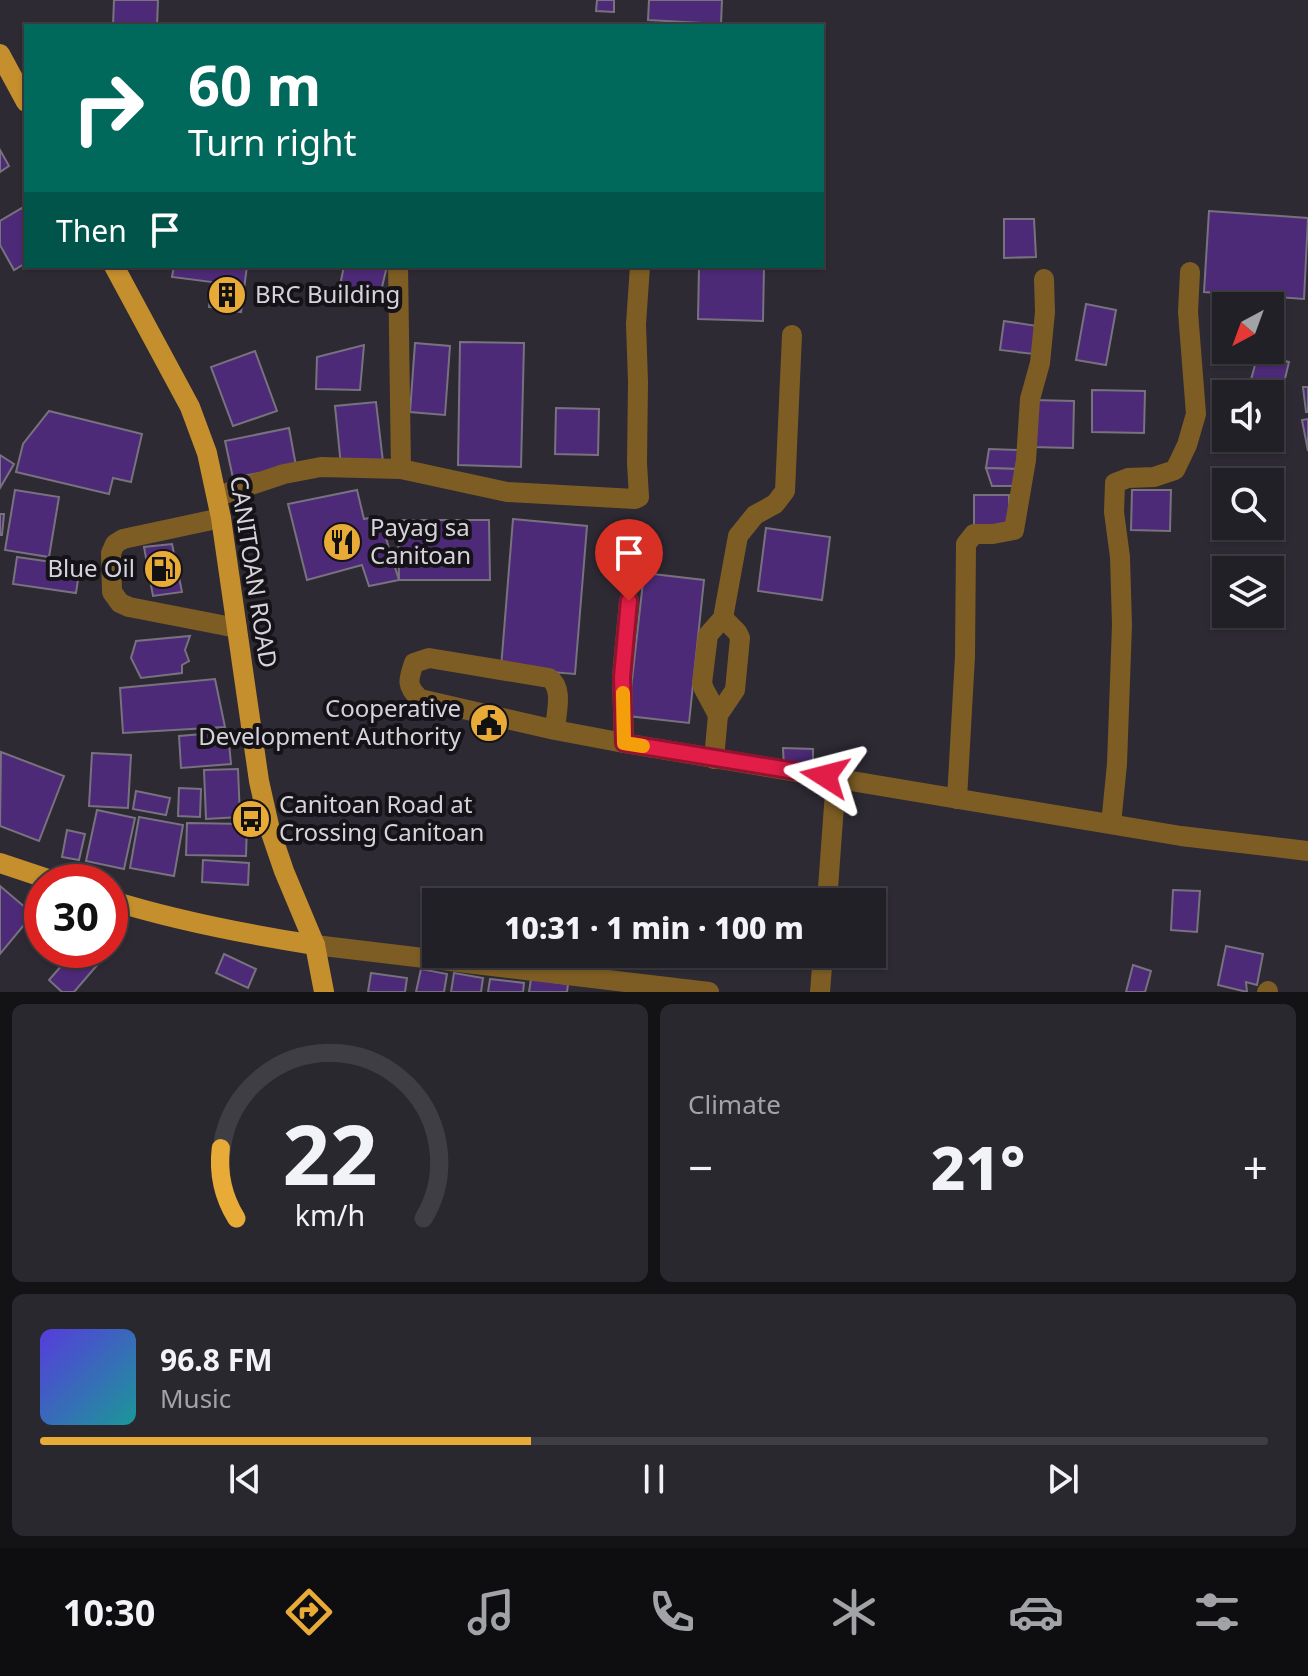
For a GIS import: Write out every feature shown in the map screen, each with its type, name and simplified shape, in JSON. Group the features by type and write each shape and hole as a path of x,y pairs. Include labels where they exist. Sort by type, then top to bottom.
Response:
{"main road":[{"path":"0,54 24,98"},
{"name":"CANITOAN ROAD","path":"115,268 190,407 207,453 218,496 251,733 270,830 315,945 324,992"},
{"path":"0,863 24,871"},
{"path":"128,905 234,932 315,945"}],"street":[{"path":"398,268 401,469"},
{"path":"218,496 284,474 321,467 401,469 507,492 639,497 636,324 640,268"},
{"path":"1111,824 1118,749 1122,625 1120,557 1114,512 1115,483 1175,470 1187,445 1196,414 1188,312 1190,272"},
{"path":"957,799 965,656 966,544 974,534 1014,530 1026,460 1030,399 1040,363 1045,312 1044,279"},
{"path":"718,715 702,683 708,635 723,618 738,536 755,515 775,504 785,491 792,335"},
{"path":"221,518 123,539 115,544 111,553 112,592 120,603 129,607 237,628"},
{"path":"624,743 622,677 629,601"},
{"path":"714,759 718,715 735,690 740,638 723,618"},
{"path":"555,730 558,689 549,678 429,658 414,663 409,678 410,690 420,699 555,730 1181,836 1308,851"},
{"path":"828,888 836,778"},
{"path":"315,945 709,992"},
{"path":"820,992 822,968"}],"building":[{"path":"114,0 158,0 157,24 113,24"},
{"path":"597,0 614,0 614,12 596,11"},
{"path":"649,0 722,0 721,24 648,20"},
{"path":"0,150 9,166 0,172"},
{"path":"22,208 24,212 24,264 14,270 0,245 0,221"},
{"path":"1209,211 1308,218 1304,299 1284,298 1284,292 1204,292"},
{"path":"1004,219 1034,219 1036,257 1004,258"},
{"name":"BRC Building","path":"174,268 247,268 241,312 209,307 212,282 172,277"},
{"path":"344,268 387,268 378,304 338,295"},
{"path":"699,268 764,268 763,321 698,319"},
{"path":"1086,304 1116,310 1106,365 1076,360"},
{"path":"1004,321 1037,326 1034,354 1000,350"},
{"path":"460,342 524,343 521,467 458,465"},
{"path":"415,343 450,346 445,415 410,412"},
{"path":"364,345 360,390 316,389 317,357"},
{"path":"255,351 277,411 233,426 211,367"},
{"path":"1289,362 1284,383 1284,380 1251,380 1255,364"},
{"path":"1303,387 1308,387 1308,412 1306,412"},
{"path":"1092,390 1145,391 1144,433 1092,432"},
{"path":"1033,400 1074,401 1073,448 1032,447"},
{"path":"376,402 383,462 341,466 335,406"},
{"path":"556,408 599,409 598,455 555,454"},
{"path":"49,411 142,434 131,482 113,478 109,494 16,472 23,444"},
{"path":"1308,419 1308,451 1302,420"},
{"path":"289,428 296,466 233,478 225,441"},
{"path":"989,449 1021,450 1018,469 986,468"},
{"path":"0,455 14,464 0,488"},
{"path":"986,468 1018,469 1020,486 992,486"},
{"path":"15,490 59,497 49,557 5,550"},
{"name":"Payag sa Canitoan","path":"357,490 364,519 379,516 399,580 369,586 362,565 307,580 288,504"},
{"path":"1132,490 1171,490 1170,531 1131,530"},
{"path":"974,495 1009,495 1009,526 974,525"},
{"path":"0,514 4,514 2,535 0,535"},
{"path":"513,519 587,526 575,674 501,668"},
{"path":"398,520 489,520 490,580 399,580"},
{"path":"766,528 830,537 822,600 758,591"},
{"name":"Blue Oil","path":"172,544 182,592 153,596 144,547"},
{"path":"17,557 80,566 76,593 13,584"},
{"path":"644,573 704,580 689,723 628,716"},
{"path":"190,636 185,650 189,661 182,665 182,673 141,678 131,658 136,641"},
{"path":"215,679 225,727 123,733 120,688"},
{"path":"228,732 231,764 181,768 179,736"},
{"path":"783,748 813,749 813,774 784,769"},
{"path":"1,752 64,776 39,841 0,826"},
{"path":"92,753 131,755 128,808 89,806"},
{"path":"238,769 240,817 206,819 204,770"},
{"path":"179,788 201,789 200,817 178,816"},
{"path":"136,791 170,798 166,815 133,809"},
{"path":"97,810 135,818 125,864 86,861"},
{"path":"139,817 183,825 174,876 130,868"},
{"path":"187,823 247,824 246,856 186,855"},
{"path":"67,830 85,834 79,860 62,857"},
{"path":"203,860 249,863 248,885 202,882"},
{"path":"0,886 24,906 24,925 0,954"},
{"path":"1173,890 1200,891 1197,932 1171,930"},
{"path":"1226,946 1263,954 1257,985 1246,982 1247,992 1218,985"},
{"path":"224,954 256,969 248,988 216,973"},
{"path":"1133,965 1151,971 1145,992 1126,992"},
{"path":"59,968 95,968 74,992 62,992 49,980"},
{"path":"421,969 447,974 444,992 416,992"},
{"path":"371,973 407,978 405,992 368,992"},
{"path":"454,973 483,978 481,992 451,992"},
{"path":"490,979 524,983 523,992 488,992"},
{"path":"531,979 568,984 567,992 529,992"}],"slow traffic":[{"path":"623,693 624,743 643,746"}],"place":[{"name":"BRC Building","path":"227,295"},
{"name":"Payag sa Canitoan","path":"342,542"},
{"name":"Blue Oil","path":"163,569"},
{"name":"Cooperative Development Authority","path":"489,723"},
{"name":"Canitoan Road at Crossing Canitoan","path":"251,819"}],"route":[{"path":"629,601 622,677 624,743 825,776"}]}
